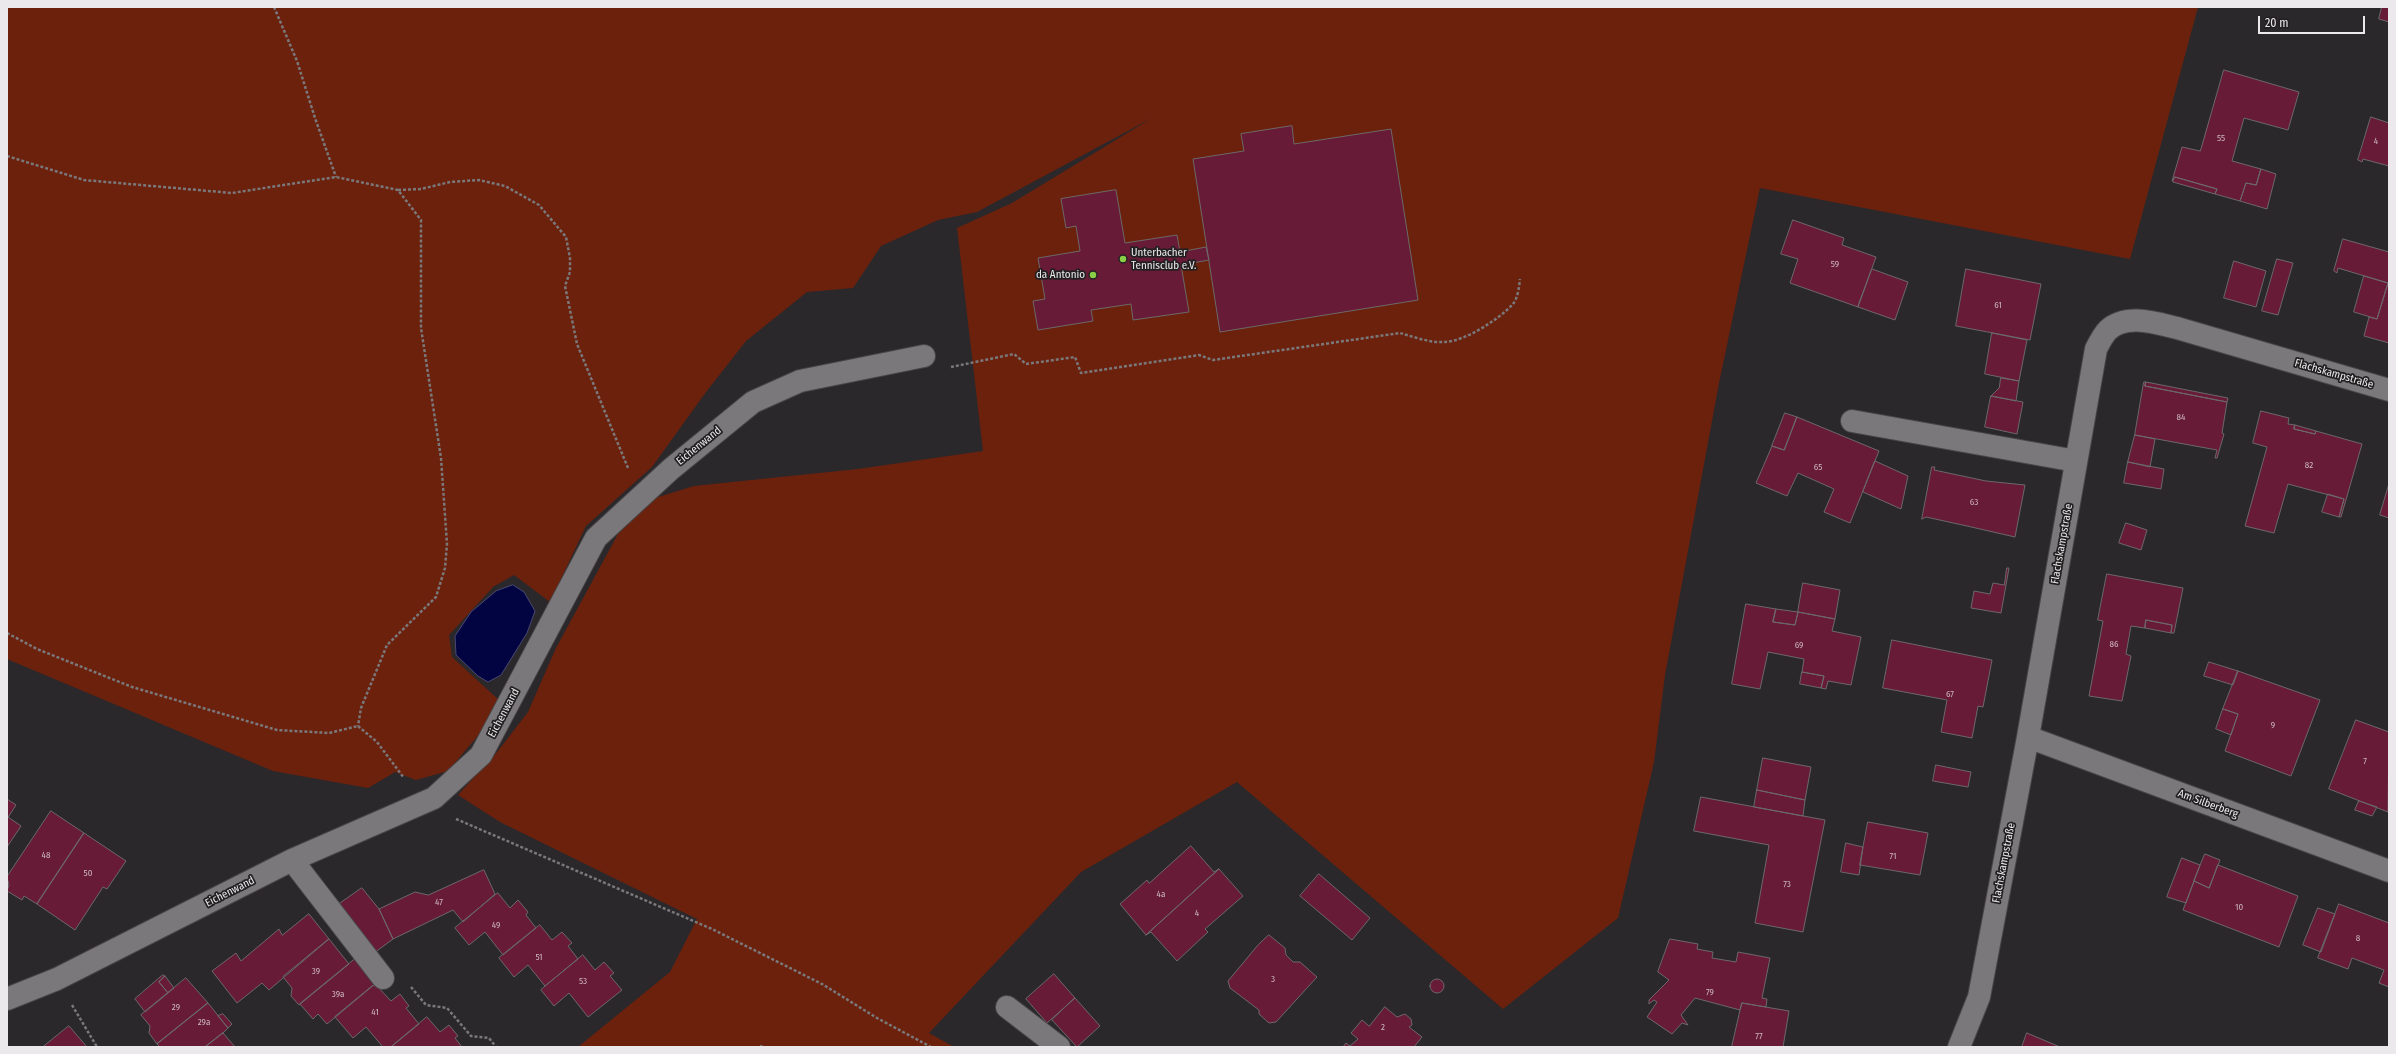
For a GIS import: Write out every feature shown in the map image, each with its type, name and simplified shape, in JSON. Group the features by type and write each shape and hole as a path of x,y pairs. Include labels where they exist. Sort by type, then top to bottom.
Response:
{"street":[{"name":"Flachskampstraße","path":"1959,1047 1979,997 2028,737 2096,349 2108,330 2123,322 2141,320 2177,328 2389,390"},
{"name":"Eichenwand","path":"7,999 57,979 292,860 434,798 481,756 596,538 670,469 753,402 800,381 924,356"},
{"path":"1852,421 2076,461"},
{"name":"Am Silberberg","path":"2028,737 2389,871"},
{"path":"292,860 383,978"},
{"path":"1007,1007 1059,1047"}],"path":[{"path":"274,7 298,61 314,118 336,177"},
{"path":"7,156 84,180 232,193 336,177 398,190 421,189 450,182 479,180 505,186 539,205 566,238 570,265 565,286 577,344 640,498"},
{"path":"358,726 361,708 387,645 436,597 445,568 447,544 441,458 420,328 421,220 398,190"},
{"path":"946,368 1014,354 1026,364 1075,357 1081,373 1199,355 1213,360 1400,333 1428,340 1444,342 1457,341 1481,327 1512,305 1518,294 1520,279"},
{"path":"7,633 37,649 132,687 277,730 329,733 358,726"},
{"path":"358,726 377,742 404,778 434,798 448,814 467,824 712,929 822,984 877,1018 931,1047"},
{"path":"383,978 394,991 406,981 426,1006 447,1008 471,1036 489,1038 496,1047"},
{"path":"57,979 97,1047"}],"shaded area":[{"path":"7,7 2198,7 2130,259 1760,188 1719,383 1665,675 1654,762 1618,918 1503,1009 1237,782 1081,872 929,1033 954,1047 578,1047 670,972 697,919 500,822 458,795 498,751 528,712 556,648 618,534 655,498 694,486 858,469 983,451 957,228 1012,203 1152,118 977,212 938,220 881,246 853,288 807,292 746,341 706,392 652,467 586,526 550,602 514,575 493,587 449,635 452,657 501,702 481,732 448,771 416,780 395,772 368,788 273,771 7,659"},
{"path":"513,585 524,592 535,611 527,633 501,675 488,682 478,676 456,655 455,636 471,612 496,591"}],"building":[{"path":"2382,7 2389,7 2389,22 2379,19"},
{"path":"2224,70 2299,92 2288,130 2244,118 2232,161 2261,169 2256,185 2246,183 2240,201 2215,194 2217,189 2175,177 2172,181 2182,147 2200,151"},
{"path":"2371,117 2389,123 2389,166 2363,159 2362,162 2358,160"},
{"path":"1292,126 1294,144 1391,129 1418,300 1220,332 1193,159 1244,151 1241,134"},
{"path":"2261,169 2276,174 2267,209 2240,201 2246,183 2256,185"},
{"path":"2175,177 2217,189 2215,194 2173,182"},
{"name":"Unterbacher Tennisclub e.V.","path":"1116,190 1125,243 1177,235 1180,252 1206,247 1209,260 1181,265 1189,312 1133,320 1131,304 1091,310 1093,321 1038,330 1033,301 1045,299 1038,258 1080,251 1076,226 1066,228 1061,199"},
{"path":"1793,220 1844,238 1842,245 1876,257 1858,307 1790,283 1798,259 1781,254"},
{"path":"2343,239 2389,252 2389,343 2364,336 2369,317 2377,319 2388,283 2338,268 2337,273 2334,271"},
{"path":"2277,259 2293,263 2278,315 2262,311"},
{"path":"2234,261 2266,271 2256,307 2224,298"},
{"path":"1872,269 1908,282 1895,320 1858,307"},
{"path":"1966,269 2041,284 2030,340 1956,326"},
{"path":"2364,276 2388,283 2377,319 2354,312"},
{"path":"1992,333 2027,340 2019,381 1985,374"},
{"path":"2001,378 2019,381 2016,401 1991,396 1999,388"},
{"path":"2144,382 2146,382 2145,386 2227,402 2222,433 2224,434 2217,458 2215,458 2217,450 2135,435"},
{"path":"2146,382 2228,398 2227,402 2145,386"},
{"path":"1991,396 2023,402 2017,434 1985,427"},
{"path":"2261,411 2289,418 2288,424 2295,425 2294,429 2315,434 2316,431 2362,444 2341,517 2339,517 2344,499 2288,484 2274,533 2245,526 2267,447 2253,443"},
{"path":"1785,413 1797,417 1784,450 1772,446"},
{"path":"1797,417 1879,451 1850,523 1824,512 1834,489 1798,473 1787,496 1756,483 1772,446 1784,450"},
{"path":"2295,425 2316,431 2315,434 2294,429"},
{"path":"2135,435 2155,439 2150,467 2128,462"},
{"path":"1875,461 1908,476 1901,509 1863,492"},
{"path":"2128,462 2164,469 2161,489 2124,483"},
{"path":"1932,467 1935,467 1934,470 1986,481 2025,485 2015,537 1926,517 1922,519"},
{"path":"2389,484 2389,518 2380,515"},
{"path":"2328,494 2344,499 2339,517 2322,512"},
{"path":"2126,523 2147,530 2141,550 2119,543"},
{"path":"2007,568 2009,568 2001,613 1971,608 1974,591 1990,594 1993,583 2004,585"},
{"path":"2107,574 2183,588 2174,633 2171,633 2172,625 2146,620 2145,628 2131,626 2126,654 2131,656 2122,701 2089,696 2103,621 2098,620"},
{"path":"1803,583 1840,590 1835,619 1798,612"},
{"path":"1746,604 1776,609 1773,622 1795,625 1798,612 1835,619 1832,631 1861,637 1851,685 1828,681 1826,689 1821,688 1824,676 1802,672 1804,659 1768,652 1760,689 1732,684"},
{"path":"1776,609 1798,612 1795,625 1773,622"},
{"path":"2146,620 2172,625 2171,633 2145,628"},
{"path":"1892,640 1992,660 1983,707 1978,706 1972,738 1941,732 1947,700 1883,688"},
{"path":"2209,662 2238,671 2233,685 2204,676"},
{"path":"2238,671 2320,700 2291,776 2225,751 2238,714 2223,709"},
{"path":"1802,672 1824,676 1821,688 1800,684"},
{"path":"2223,709 2238,714 2231,735 2216,729"},
{"path":"2356,720 2389,732 2388,812 2329,789"},
{"path":"1763,758 1811,767 1805,800 1757,790"},
{"path":"1936,765 1971,772 1968,787 1933,781"},
{"path":"1757,790 1805,800 1803,816 1754,807"},
{"path":"1701,797 1825,820 1803,932 1755,923 1769,845 1694,831"},
{"path":"7,799 16,805 7,819"},
{"path":"2359,801 2377,807 2372,816 2355,810"},
{"path":"51,811 84,833 37,904 24,896 22,900 7,891 9,885 7,877"},
{"path":"8,817 21,826 7,847 7,819"},
{"path":"1868,822 1928,833 1920,875 1860,865"},
{"path":"84,833 126,861 107,889 103,887 75,930 37,904"},
{"path":"1846,843 1863,847 1859,875 1841,872"},
{"path":"1191,846 1214,872 1219,869 1146,935 1120,904 1147,880 1149,883"},
{"path":"2205,854 2220,860 2209,888 2194,881"},
{"path":"2182,858 2200,865 2186,903 2167,897"},
{"path":"2218,865 2298,896 2279,947 2183,910 2194,881 2209,888"},
{"path":"1219,869 1243,896 1205,929 1208,932 1177,961 1151,932 1146,935"},
{"path":"484,870 495,894 463,922 453,910 393,939 379,909 415,892 428,895"},
{"path":"1319,874 1370,918 1352,940 1300,896"},
{"path":"362,888 379,909 393,939 374,953 335,907"},
{"path":"498,893 510,908 518,900 528,912 526,915 536,928 503,955 485,932 469,945 455,928"},
{"path":"2339,904 2389,923 2389,987 2379,983 2384,970 2352,958 2348,969 2318,958"},
{"path":"2318,908 2335,914 2321,952 2303,945"},
{"path":"309,914 329,939 269,990 262,983 237,1003 212,971 236,953 241,961 279,929 282,935"},
{"path":"540,925 552,940 562,932 572,943 568,946 578,959 545,986 528,965 514,977 499,958"},
{"path":"1269,935 1285,948 1286,955 1293,962 1300,962 1317,977 1276,1022 1269,1023 1259,1014 1259,1010 1230,988 1228,981 1258,945"},
{"path":"329,939 349,964 299,1005 291,996 292,988 283,977"},
{"path":"1670,939 1698,944 1697,949 1713,952 1712,958 1736,962 1738,952 1770,958 1762,998 1767,999 1766,1007 1742,1003 1740,1010 1695,998 1681,1015 1688,1025 1682,1023 1672,1034 1647,1017 1657,1002 1654,1000 1649,1004 1649,1000 1669,980 1658,972"},
{"path":"583,955 595,970 604,962 614,973 610,976 622,990 588,1017 569,993 554,1006 541,990"},
{"path":"355,959 375,984 327,1024 318,1014 313,1019 300,1004"},
{"path":"1054,974 1075,998 1047,1023 1026,999"},
{"path":"163,975 165,976 159,982 168,993 145,1012 135,999"},
{"path":"165,976 174,988 168,993 159,982"},
{"path":"186,978 208,1003 157,1044 149,1033 150,1026 141,1015"},
{"path":"1437,979 1442,981 1444,986 1442,991 1437,993 1432,991 1430,986 1432,981"},
{"path":"375,984 391,1001 400,994 409,1006 406,1008 419,1024 391,1047 383,1047 366,1027 353,1038 335,1017"},
{"path":"1075,998 1100,1026 1077,1047 1052,1020"},
{"path":"208,1003 228,1028 223,1033 205,1047 160,1047 157,1044"},
{"path":"1742,1003 1789,1011 1783,1047 1732,1047"},
{"path":"1385,1007 1397,1017 1405,1014 1411,1019 1412,1025 1409,1027 1422,1037 1414,1047 1343,1047 1346,1043 1350,1046 1358,1039 1351,1033 1362,1020 1369,1026"},
{"path":"223,1014 232,1024 228,1028 218,1016"},
{"path":"427,1017 440,1032 449,1025 458,1036 455,1038 462,1047 391,1047"},
{"path":"69,1026 87,1047 43,1047"},
{"path":"223,1033 235,1047 205,1047"},
{"path":"2027,1033 2060,1047 2022,1047"}],"place":[{"name":"Unterbacher Tennisclub e.V.","path":"1123,259"},
{"name":"da Antonio","path":"1093,275"}]}
